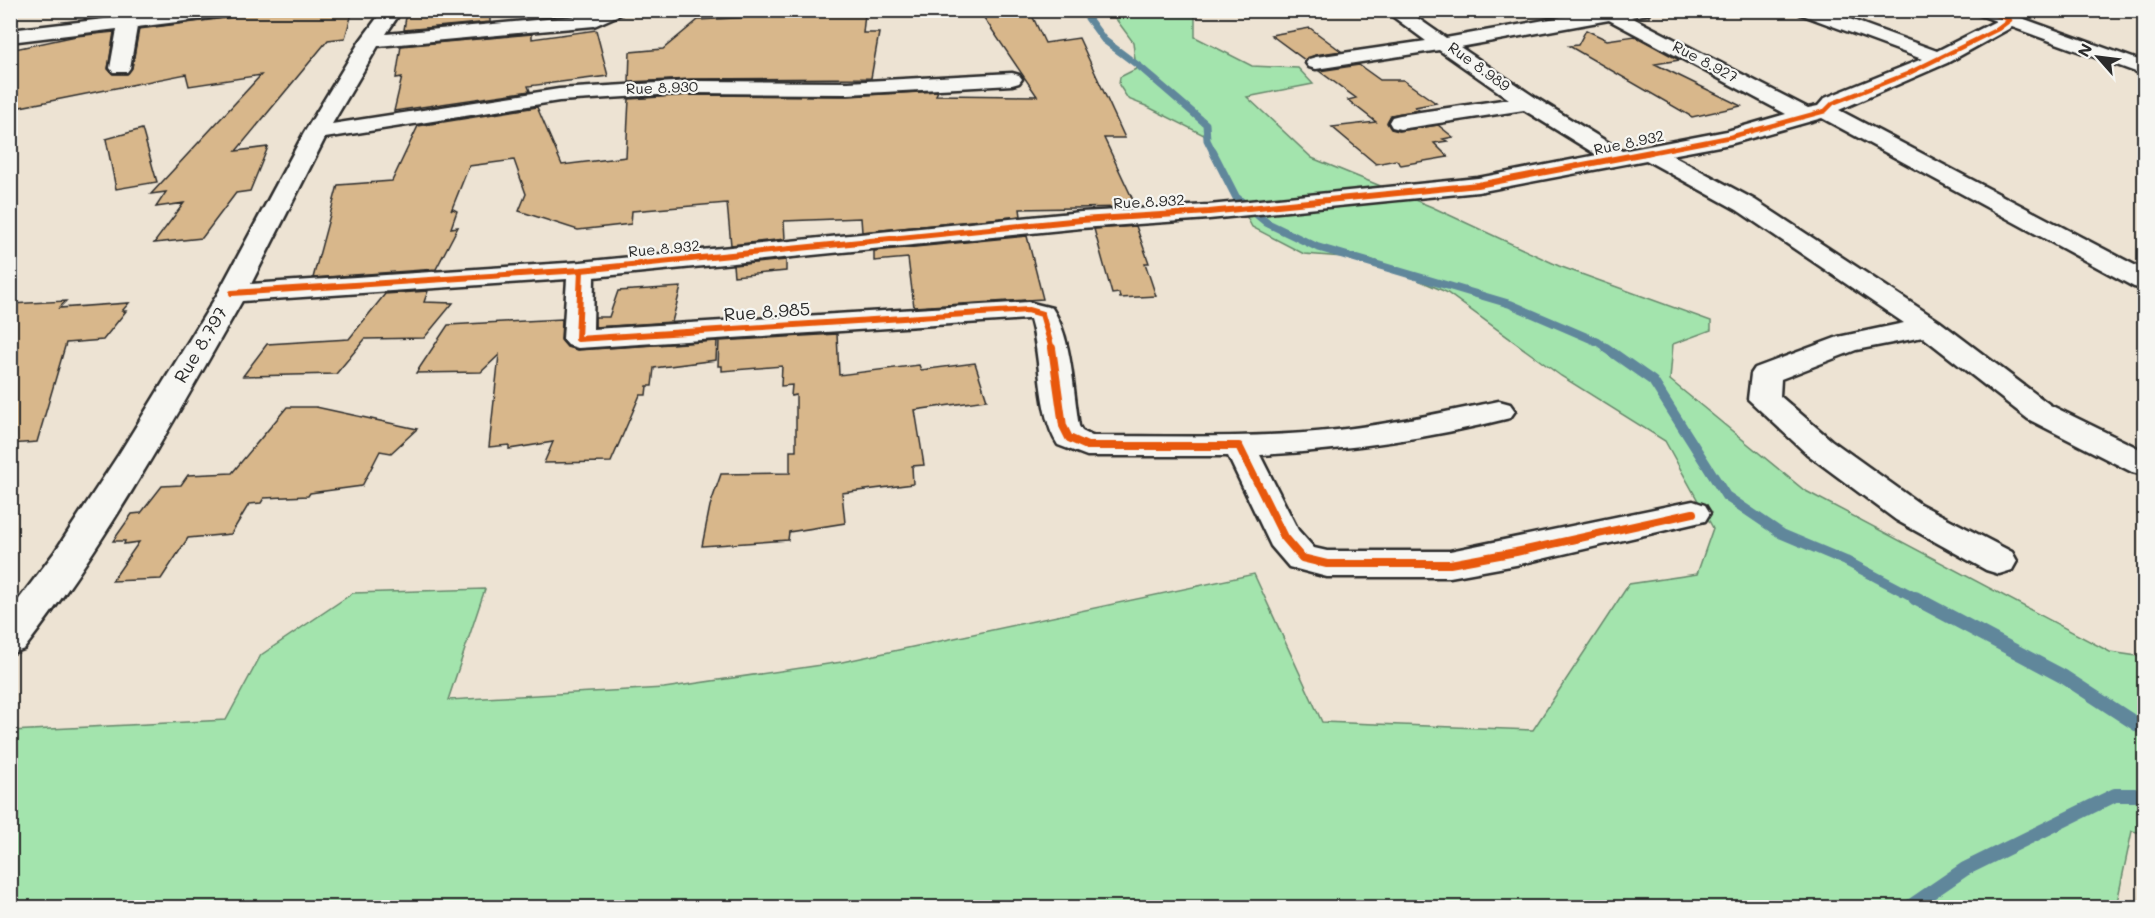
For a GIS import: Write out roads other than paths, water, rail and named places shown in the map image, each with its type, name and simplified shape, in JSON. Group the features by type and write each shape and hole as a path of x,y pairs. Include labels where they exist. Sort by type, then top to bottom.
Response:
{"street":[{"path":"10,36 232,10"},
{"name":"Rue 8.797","path":"10,639 39,604 122,477 232,293 315,133 370,41 393,10"},
{"path":"370,41 594,20 615,10"},
{"path":"1393,10 1443,44"},
{"name":"Rue 8.989","path":"1443,44 1609,12 1642,10"},
{"path":"1806,10 1940,59"},
{"path":"1983,10 2009,15 2145,69"},
{"name":"Rue 8.927","path":"1609,12 1815,113 2145,282"},
{"name":"Rue 8.932","path":"232,293 581,270 1081,220 1209,212 1478,185 1730,137 1815,113 1833,103 1940,59 2009,15"},
{"path":"120,68 128,23"},
{"path":"1316,63 1443,44"},
{"name":"Rue 8.989","path":"1443,44 1528,103 1619,159"},
{"name":"Rue 8.930","path":"315,133 558,95 692,87 848,88 1012,79"},
{"path":"1400,123 1528,103"},
{"path":"1648,152 1746,205 1929,327 2039,412 2145,464"},
{"name":"Rue 8.985","path":"581,270 578,339 1028,310 1042,314 1046,322 1051,341 1063,426 1069,438 1087,446 1239,446"},
{"path":"1929,327 1848,343 1766,374 1764,399 1819,447 1908,512 2000,561"},
{"path":"1499,411 1407,430 1336,440 1239,446 1284,537 1302,558 1327,564 1450,564 1516,552 1693,513"}],"waterway":[{"path":"1082,10 1104,40 1140,67 1206,124 1207,140 1213,152"},
{"path":"1213,152 1236,197 1267,223 1317,247 1510,304 1598,342 1608,349"},
{"path":"1606,348 1653,381 1726,496 1782,534 1846,561 1918,599"},
{"path":"1915,598 2064,677 2144,729"},
{"path":"1908,908 1965,869 2115,795 2144,795"}]}
